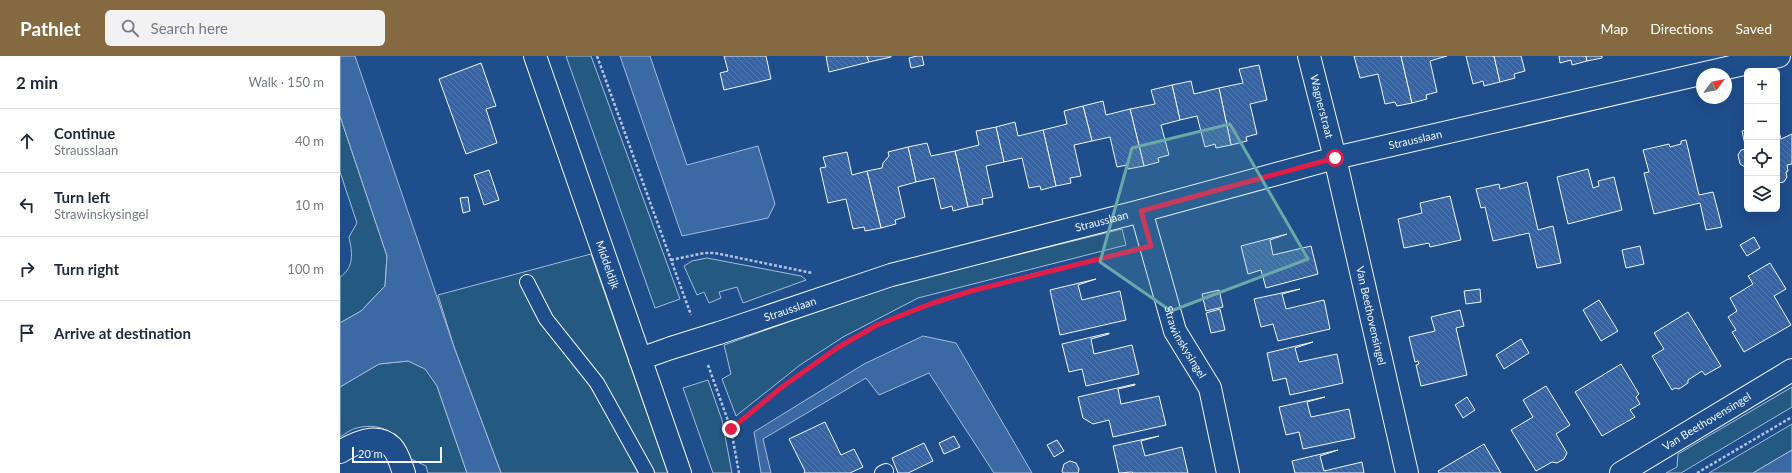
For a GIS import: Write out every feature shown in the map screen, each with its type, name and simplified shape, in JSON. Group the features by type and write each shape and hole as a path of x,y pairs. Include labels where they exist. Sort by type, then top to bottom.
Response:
{"street":[{"name":"Middeldijk","path":"535,56 680,473"},
{"name":"Wagnerstraat","path":"1309,56 1335,158"},
{"name":"Strausslaan","path":"640,359 891,275 1141,211 1335,158 1780,56"},
{"name":"Van Beethovensingel","path":"1335,158 1407,473"},
{"name":"Strawinskysingel","path":"1141,211 1175,331 1210,388 1228,473"},
{"name":"Van Beethovensingel","path":"1621,473 1792,370"},
{"path":"340,452 355,443 375,439 392,447 404,473"}],"lane":[{"path":"527,282 546,319 597,383 647,473"}],"path":[{"path":"597,56 692,319"},
{"path":"731,429 788,382 837,348 877,325 930,304 971,291 1151,246"},
{"path":"671,260 715,252 813,273"},
{"path":"707,363 731,429 739,473"},
{"path":"1697,473 1792,417"}],"highlighted area":[{"path":"1230,124 1308,259 1171,311 1100,262 1132,148"}],"shaded area":[{"path":"340,56 355,56 454,347 501,473 467,473 437,386 425,369 408,361 379,364 340,387 340,323 361,311 385,286 387,256 340,116"},
{"path":"566,56 591,56 680,299 655,308"},
{"path":"620,56 650,56 687,165 758,146 775,204 768,218 682,236"},
{"path":"340,116 387,256 385,286 361,311 340,323 340,277 345,273 350,264 351,248 349,237 357,223 340,172"},
{"path":"1122,229 1126,245 918,298 843,337 800,365 736,416 722,379 731,374 724,345 869,293 907,282"},
{"path":"591,254 668,473 655,473 546,310 532,277 522,282 533,309 548,333 579,369 612,421 638,473 501,473 454,347 438,295"},
{"path":"707,258 801,276 806,280 743,303 737,287 719,292 721,298 709,303 704,292 697,295 684,266 692,261"},
{"path":"923,336 956,343 1032,473 994,473 929,373 879,395 866,378 763,439 771,473 761,473 754,432 864,364"},
{"path":"408,361 426,369 437,386 467,473 428,473 426,466 411,459 403,443 397,437 383,429 366,426 350,430 340,437 340,387 379,364"},
{"path":"708,380 722,420 732,473 713,473 683,388"},
{"path":"1792,387 1792,407 1681,473 1666,473 1677,467 1678,454"},
{"path":"1792,424 1792,450 1753,473 1709,473"},
{"path":"1792,450 1792,473 1753,473"}],"building":[{"path":"724,56 766,56 771,79 724,90 720,73 728,71"},
{"path":"826,56 867,56 869,62 829,72"},
{"path":"867,56 891,56 891,57 869,62"},
{"path":"922,56 924,65 911,68 909,58"},
{"path":"1354,56 1401,56 1412,103 1397,106 1395,102 1385,104 1378,74 1360,78"},
{"path":"1401,56 1447,56 1430,61 1437,92 1426,95 1427,99 1412,103"},
{"path":"1466,56 1494,56 1500,82 1484,86 1483,81 1473,84"},
{"path":"1494,56 1521,56 1525,71 1514,74 1515,78 1500,82"},
{"path":"1559,56 1586,56 1587,61 1572,65 1571,60 1560,63"},
{"path":"1586,56 1602,56 1602,58 1587,61"},
{"path":"481,63 496,106 486,109 497,143 466,154 439,79"},
{"path":"1259,65 1267,100 1250,104 1257,134 1246,137 1247,141 1231,145 1219,88 1243,83 1239,69"},
{"path":"1191,81 1194,94 1219,88 1231,145 1216,148 1215,144 1205,147 1197,116 1180,120 1172,85"},
{"path":"1172,85 1180,120 1161,125 1169,155 1158,158 1159,162 1144,166 1130,109 1155,104 1151,90"},
{"path":"1103,101 1106,115 1130,109 1144,166 1128,169 1127,165 1117,167 1110,137 1092,141 1083,106"},
{"path":"1083,106 1092,141 1074,145 1081,176 1070,178 1071,183 1056,186 1043,130 1067,124 1064,111"},
{"path":"1015,122 1018,136 1043,130 1056,186 1041,190 1040,186 1029,188 1022,158 1004,162 996,127"},
{"path":"996,127 1004,162 986,166 993,197 982,199 983,204 968,207 955,151 979,145 976,131"},
{"path":"1792,134 1792,164 1787,165 1787,177 1784,182 1780,183 1780,136 1781,139"},
{"path":"1686,140 1699,195 1713,192 1722,227 1706,230 1700,203 1654,214 1644,173 1649,172 1643,150 1669,144 1670,147 1681,144 1681,141"},
{"path":"927,143 931,156 955,151 968,207 953,211 952,206 941,209 934,178 916,182 908,147"},
{"path":"908,147 916,182 898,187 905,217 895,220 896,224 881,228 867,171 882,168 883,163 889,156 888,152"},
{"path":"1744,149 1744,166 1740,164 1738,155 1741,150"},
{"path":"847,152 852,175 867,171 881,228 865,231 864,227 853,229 846,199 828,203 820,168 826,167 823,157"},
{"path":"1588,169 1593,188 1599,186 1598,181 1614,177 1622,210 1568,224 1557,177"},
{"path":"489,170 499,200 484,205 474,175"},
{"path":"1527,182 1538,230 1553,226 1561,263 1537,268 1529,233 1493,241 1485,207 1481,208 1476,189 1499,184 1500,189"},
{"path":"1450,196 1461,240 1430,247 1429,243 1404,248 1398,219 1422,213 1420,203"},
{"path":"468,197 470,211 463,213 460,198"},
{"path":"1287,234 1270,240 1273,255 1311,246 1318,274 1266,288 1261,270 1248,274 1241,246"},
{"path":"1754,237 1760,248 1747,256 1740,245"},
{"path":"1640,246 1644,264 1626,268 1622,250"},
{"path":"1770,263 1786,289 1774,296 1791,325 1744,352 1732,332 1736,330 1728,317 1737,311 1730,298 1753,284 1748,276"},
{"path":"1096,279 1078,285 1082,300 1120,291 1126,320 1060,335 1050,290"},
{"path":"1300,289 1282,294 1286,309 1324,300 1330,329 1278,341 1273,324 1261,327 1254,299"},
{"path":"1480,289 1481,302 1466,304 1464,291"},
{"path":"1219,290 1223,307 1206,311 1202,294"},
{"path":"1599,300 1618,331 1601,341 1583,310"},
{"path":"1220,309 1225,330 1211,333 1206,313"},
{"path":"1460,310 1464,326 1456,328 1467,375 1421,386 1416,365 1419,364 1418,361 1415,362 1409,337 1435,331 1431,317"},
{"path":"1688,312 1721,366 1705,375 1702,371 1688,380 1688,383 1679,389 1675,388 1672,390 1652,356 1664,349 1654,333"},
{"path":"1109,333 1091,339 1094,354 1132,345 1139,374 1086,386 1082,369 1069,372 1062,344"},
{"path":"1521,339 1529,353 1504,369 1496,355"},
{"path":"1313,342 1295,348 1299,362 1337,354 1343,383 1290,395 1286,378 1273,381 1267,353"},
{"path":"1621,364 1639,394 1636,397 1640,404 1630,410 1635,417 1602,436 1575,392"},
{"path":"1135,384 1118,389 1121,404 1159,396 1166,425 1113,437 1109,420 1093,424 1083,418 1078,397"},
{"path":"1546,386 1570,425 1556,434 1567,453 1564,459 1557,463 1552,462 1536,471 1511,430 1533,417 1523,400"},
{"path":"1325,397 1307,402 1311,417 1349,409 1355,438 1303,449 1299,432 1286,435 1279,407"},
{"path":"1467,397 1475,410 1463,418 1455,405"},
{"path":"825,422 841,455 854,449 863,467 850,473 804,473 805,471 789,439"},
{"path":"954,436 960,447 944,454 939,443"},
{"path":"1159,436 1141,441 1145,456 1182,447 1188,473 1119,473 1113,446"},
{"path":"1057,440 1064,451 1054,457 1047,445"},
{"path":"924,443 933,461 908,473 898,473 892,458"},
{"path":"1484,444 1501,473 1439,473 1438,471"},
{"path":"1338,450 1320,456 1324,471 1362,462 1364,473 1295,473 1292,461"},
{"path":"1070,461 1076,463 1079,469 1078,473 1063,473 1062,471 1064,464"}],"route":[{"path":"731,429 782,387 837,348 877,325 930,304 971,291 1151,246 1141,211 1335,158"}]}
